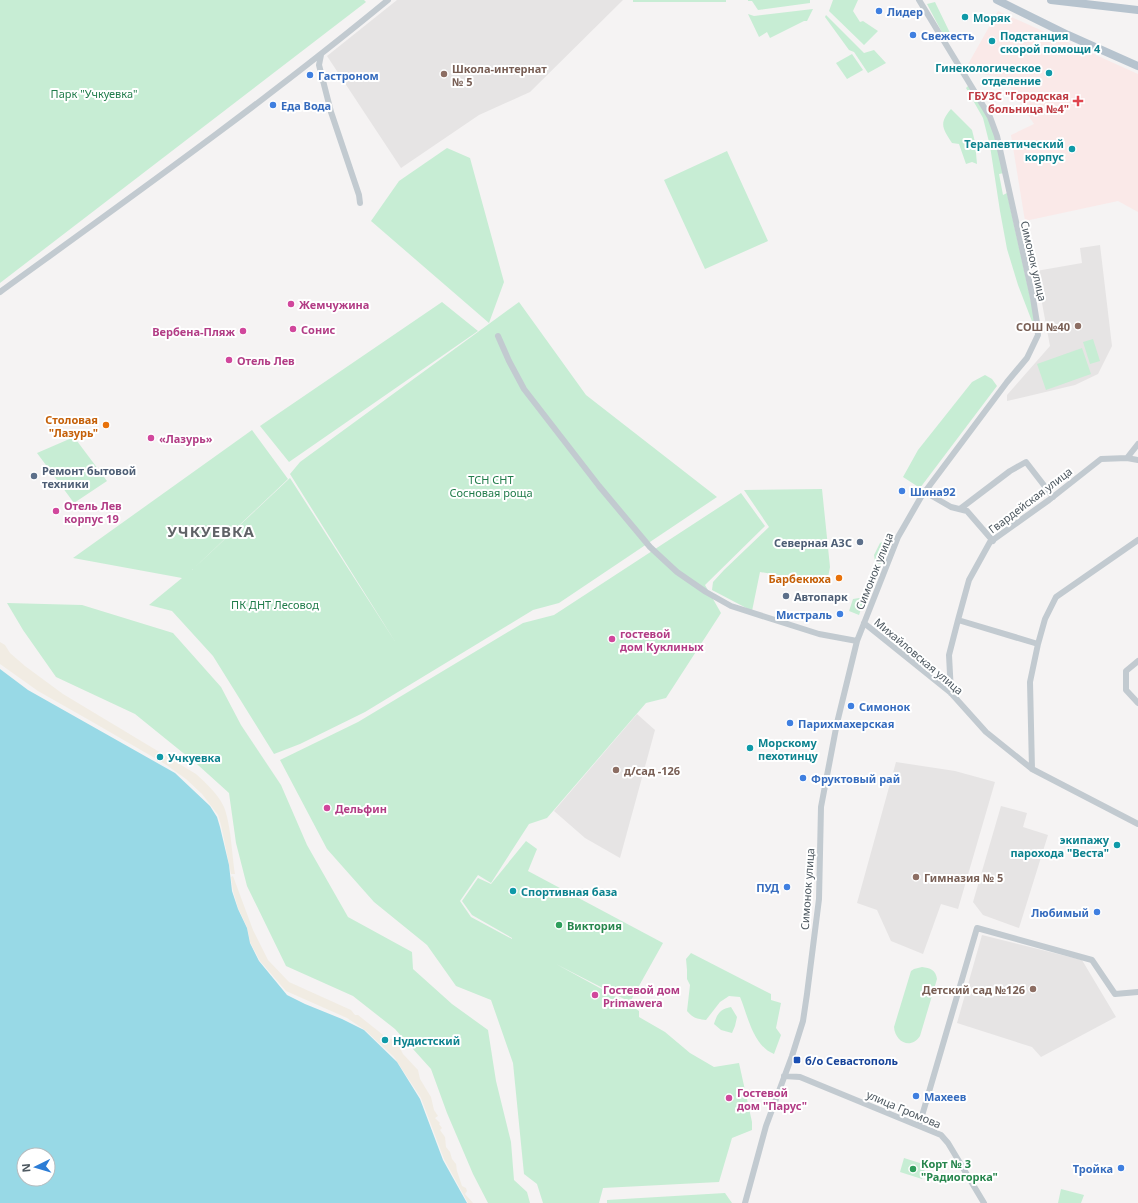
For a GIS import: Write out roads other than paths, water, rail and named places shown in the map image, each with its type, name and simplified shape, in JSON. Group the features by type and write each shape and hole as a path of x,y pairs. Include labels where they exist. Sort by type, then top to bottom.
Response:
{"main road":[{"path":"997,0 1068,35 1138,66"},
{"path":"1052,0 1138,10"}],"street":[{"path":"0,292 145,188 321,55 388,0"},
{"name":"Симонок улица","path":"745,1203 766,1126 802,1021 807,994 819,898 821,807 837,723 857,641 898,537 925,492 1007,382 1027,358 1038,335 1033,298 997,136 990,117 919,0"},
{"path":"321,55 318,65 331,112 359,195 360,204"},
{"path":"498,336 524,389 599,486 650,547 677,572 706,592 731,606 819,634 857,641"},
{"path":"1127,458 1138,444"},
{"name":"Гвардейская улица","path":"951,693 949,655 958,620 969,580 990,542 1053,497 1101,459 1127,458 1138,460"},
{"path":"960,509 1010,470 1026,462 1053,497"},
{"path":"925,492 951,507 967,511 993,541"},
{"path":"1032,769 1030,682 1045,619 1056,597 1138,540"},
{"path":"958,620 1038,644"},
{"name":"Михайловская улица","path":"864,623 951,693 986,732 1032,769 1138,824"},
{"path":"1138,661 1126,671 1126,690 1138,703"},
{"path":"918,1126 976,928 1092,960 1115,994 1138,992"},
{"name":"улица Громова","path":"784,1076 800,1077 941,1135 948,1143 984,1203"}],"water":[{"path":"0,669 28,690 175,773 210,806 217,817 220,827 229,865 232,891 238,909 247,928 250,943 259,961 287,995 364,1030 397,1062 420,1099 443,1160 467,1203 0,1203"}],"place":[{"name":"Лидер","path":"879,11"},
{"name":"Моряк","path":"965,17"},
{"name":"Свежесть","path":"913,35"},
{"name":"Подстанция скорой помощи 4","path":"992,41"},
{"name":"Гинекологическое отделение","path":"1049,73"},
{"name":"Школа-интернат № 5","path":"444,74"},
{"name":"Гастроном","path":"310,75"},
{"name":"ГБУЗС \"Городская больница №4\"","path":"1078,101"},
{"name":"Еда Вода","path":"273,105"},
{"name":"Терапевтический корпус","path":"1072,149"},
{"name":"Жемчужина","path":"291,304"},
{"name":"СОШ №40","path":"1078,326"},
{"name":"Сонис","path":"293,329"},
{"name":"Вербена-Пляж","path":"243,331"},
{"name":"Отель Лев","path":"229,360"},
{"name":"Столовая \"Лазурь\"","path":"106,425"},
{"name":"«Лазурь»","path":"151,438"},
{"name":"Ремонт бытовой техники","path":"34,476"},
{"name":"Шина92","path":"902,491"},
{"name":"Отель Лев корпус 19","path":"56,511"},
{"name":"Северная АЗС","path":"860,542"},
{"name":"Барбекюха","path":"839,578"},
{"name":"Автопарк","path":"786,596"},
{"name":"Мистраль","path":"840,614"},
{"name":"гостевой дом Куклиных","path":"612,639"},
{"name":"Симонок","path":"851,706"},
{"name":"Парихмахерская","path":"790,723"},
{"name":"Морскому пехотинцу","path":"750,748"},
{"name":"Учкуевка","path":"160,757"},
{"name":"д/сад -126","path":"616,770"},
{"name":"Фруктовый рай","path":"803,778"},
{"name":"Дельфин","path":"327,808"},
{"name":"экипажу парохода \"Веста\"","path":"1117,845"},
{"name":"Гимназия № 5","path":"916,877"},
{"name":"ПУД","path":"787,887"},
{"name":"Спортивная база","path":"513,891"},
{"name":"Любимый","path":"1097,912"},
{"name":"Виктория","path":"559,925"},
{"name":"Детский сад №126","path":"1033,989"},
{"name":"Гостевой дом Primawera","path":"595,995"},
{"name":"Нудистский","path":"385,1040"},
{"name":"б/о Севастополь","path":"797,1060"},
{"name":"Махеев","path":"916,1096"},
{"name":"Гостевой дом \"Парус\"","path":"729,1098"},
{"name":"Тройка","path":"1121,1168"},
{"name":"Корт № 3 \"Радиогорка\"","path":"913,1169"}],"district":[{"name":"УЧКУЕВКА","path":"211,531"}],"park label":[{"name":"Парк \"Учкуевка\"","path":"94,93"},
{"name":"ТСН СНТ Сосновая роща","path":"491,485"},
{"name":"ПК ДНТ Лесовод","path":"275,604"}]}
